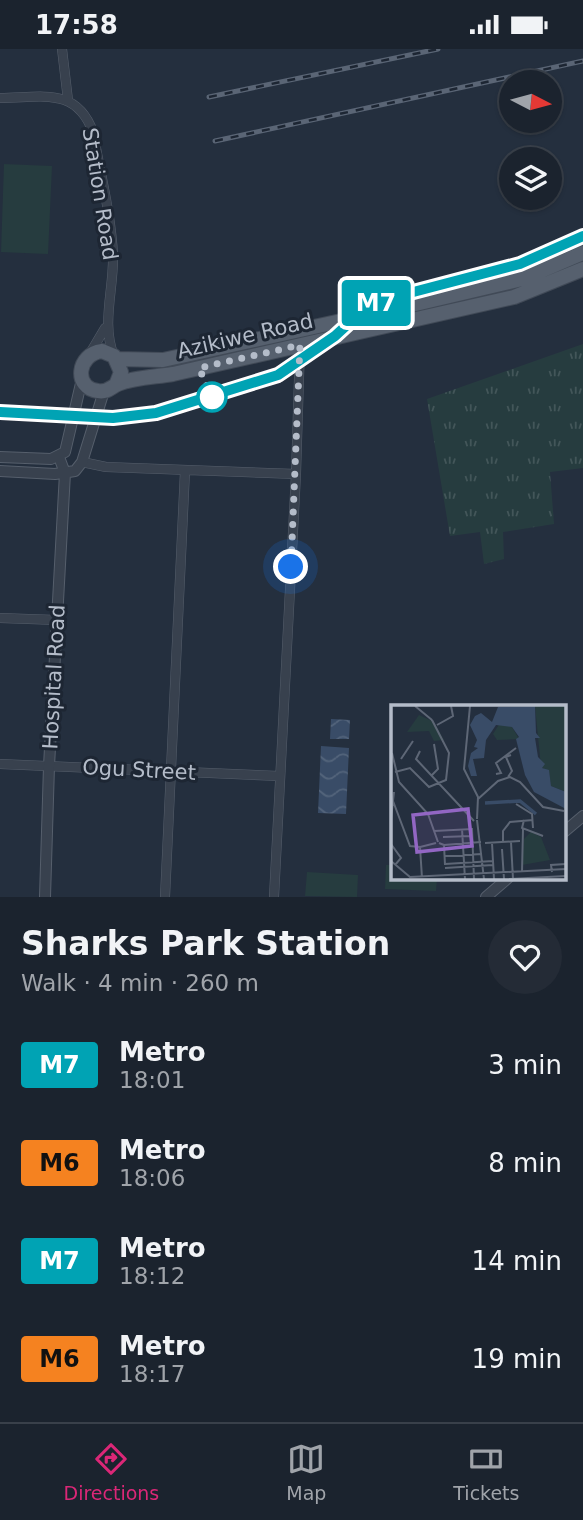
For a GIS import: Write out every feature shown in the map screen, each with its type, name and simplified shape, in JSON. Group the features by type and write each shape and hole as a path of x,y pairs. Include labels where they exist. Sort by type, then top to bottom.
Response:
{"main road":[{"name":"Azikiwe Road","path":"116,358 163,360 387,311 522,279 583,253"},
{"name":"Azikiwe Road","path":"110,388 514,297 583,269"},
{"path":"102,351 116,358 121,372 110,388 93,390 82,379 83,363 88,356 102,351"}],"street":[{"path":"0,98 68,100 62,49"},
{"name":"Station Road","path":"68,100 79,106 88,117 97,155 113,256 107,337 116,358"},
{"name":"Station Road","path":"88,356 107,324"},
{"path":"274,897 300,345"},
{"path":"0,457 51,459 65,452 82,379"},
{"path":"0,471 75,471 82,462 110,388"},
{"name":"Hospital Road","path":"45,897 49,766 65,473 59,457"},
{"path":"82,462 106,467 296,474"},
{"path":"164,897 185,471"},
{"path":"0,618 57,620"},
{"name":"Ogu Street","path":"0,764 279,776"},
{"path":"566,830 583,816"},
{"path":"486,897 508,879"}],"green space":[{"path":"4,164 52,166 48,254 1,252"},
{"path":"583,344 583,468 550,472 554,524 503,532 504,559 484,564 480,532 450,536 427,399"},
{"path":"386,865 391,865 391,879 437,879 436,891 385,889"},
{"path":"307,872 358,875 357,897 305,896"}],"water":[{"path":"331,719 350,720 349,739 330,739"},
{"path":"321,746 349,748 346,814 318,813"}],"railway":[{"path":"209,97 438,49"},
{"path":"215,141 583,61"},
{"path":"261,382 308,355 379,301 520,264 583,236"},
{"path":"0,412 136,417 186,404"}],"metro line":[{"name":"M7","path":"0,412 136,417 223,394 278,375 312,353 360,313 379,301 520,264 583,236"}],"route":[{"path":"212,397 199,368 300,345 291,567"}]}
